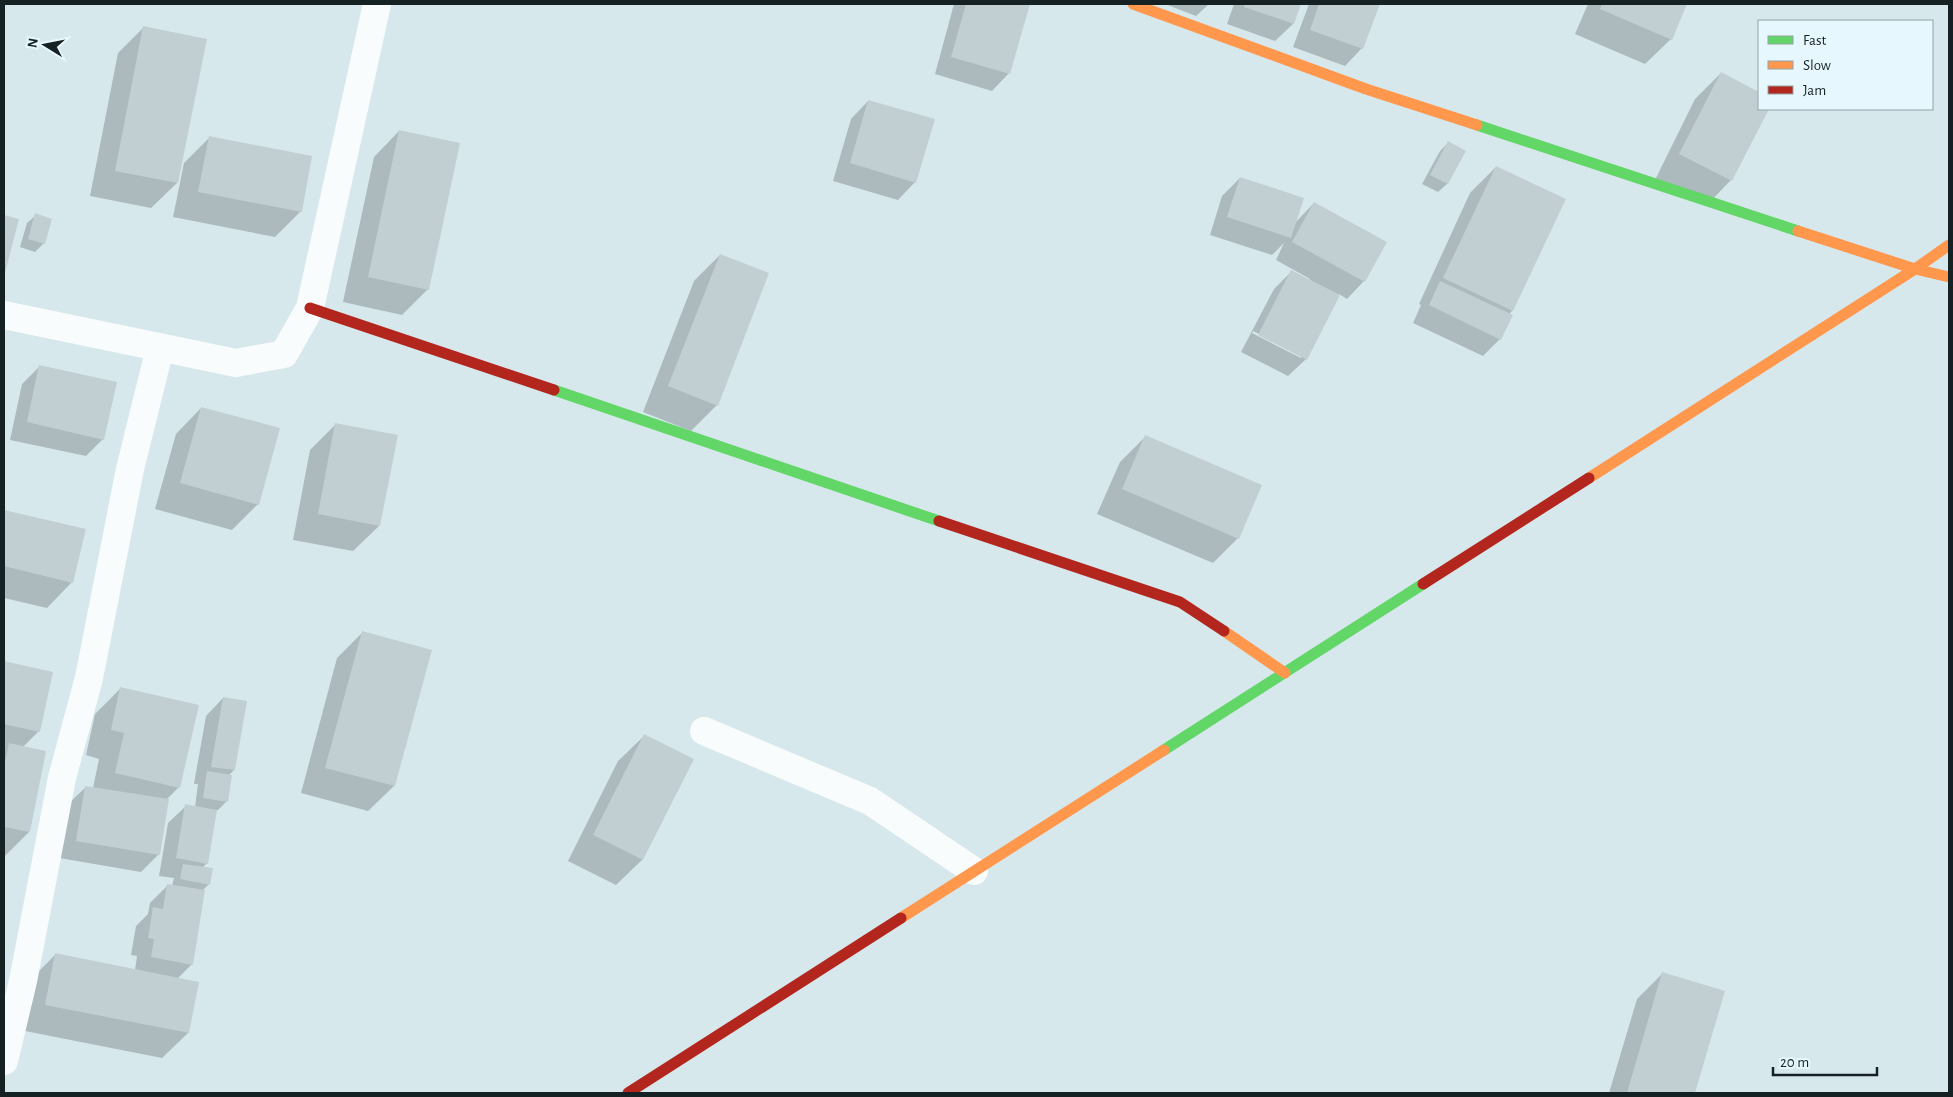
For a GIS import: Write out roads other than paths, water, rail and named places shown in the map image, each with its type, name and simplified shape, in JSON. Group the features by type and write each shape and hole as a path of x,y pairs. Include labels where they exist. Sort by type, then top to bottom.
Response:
{"street":[{"path":"4,315 236,363 284,354 310,308 377,4"},
{"path":"1133,4 1366,89 1915,269 1949,277"},
{"path":"628,1093 1915,269 1949,245"},
{"path":"310,308 1180,602 1285,673"},
{"path":"4,1061 23,981 62,778 88,678 130,469 160,348"},
{"path":"704,731 870,800 974,872"}]}
